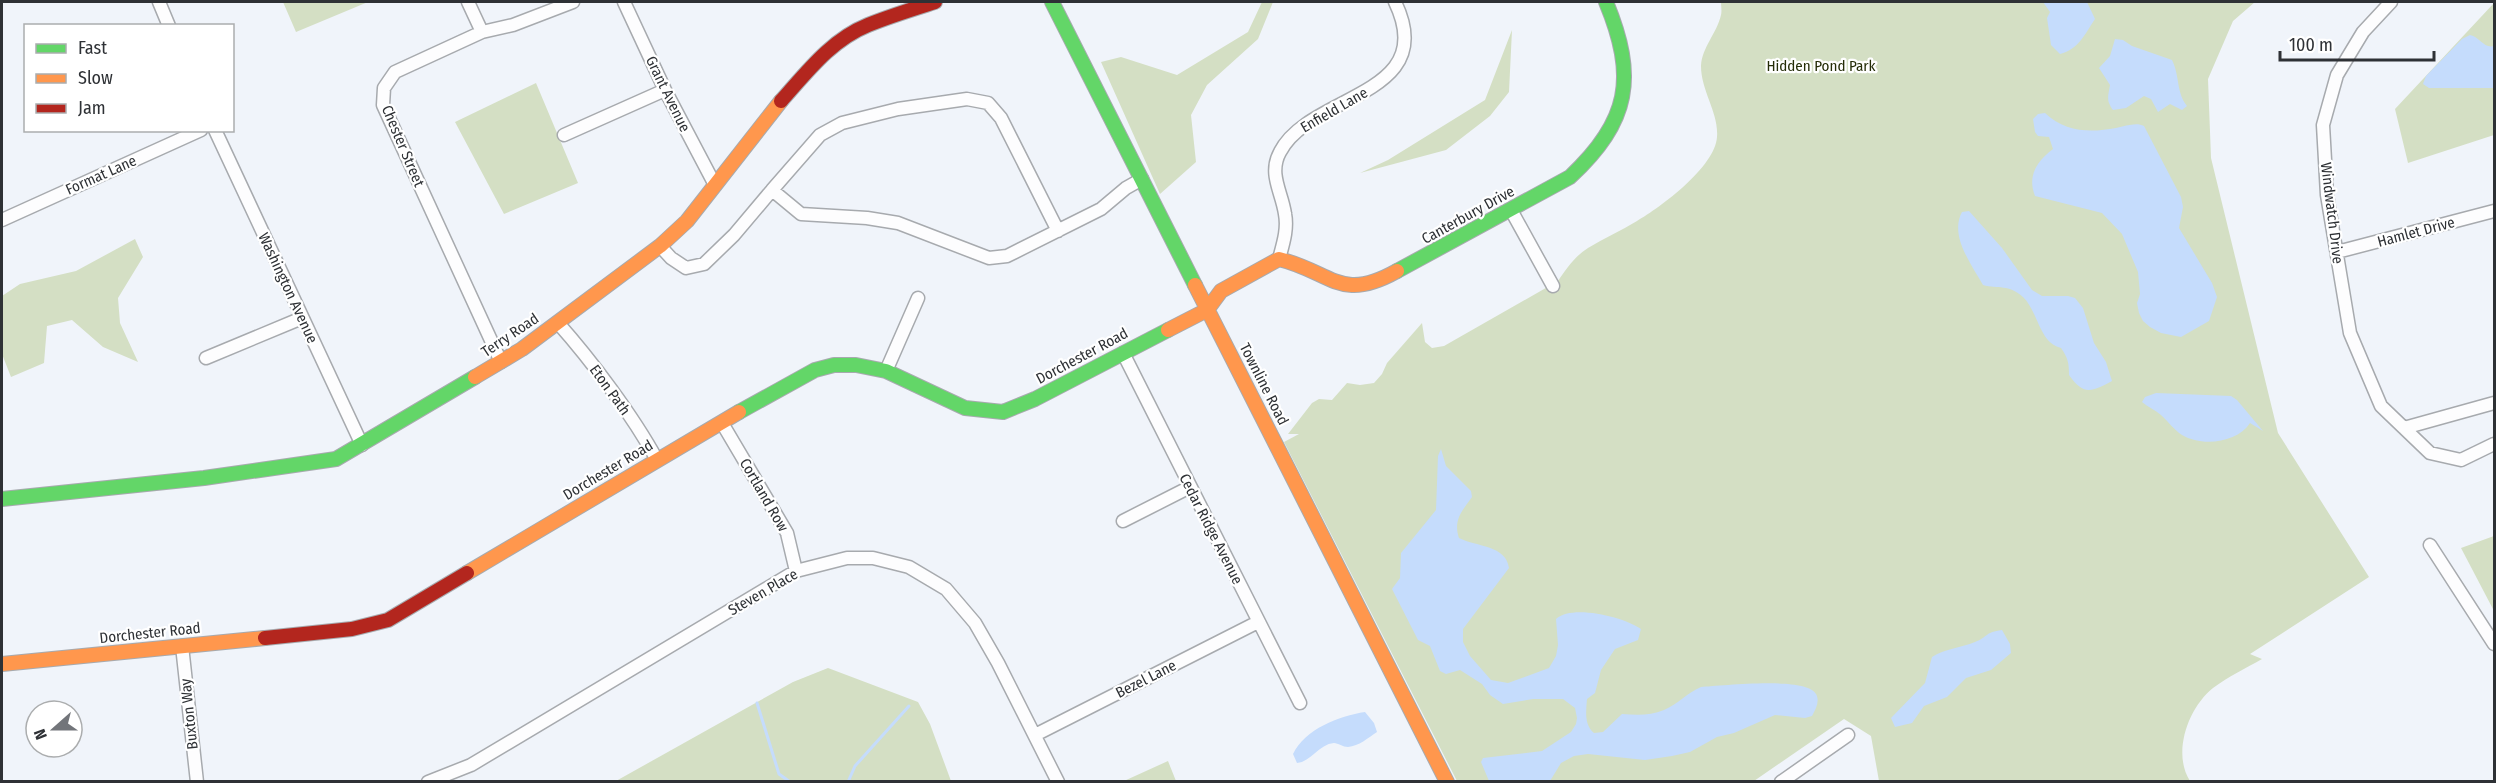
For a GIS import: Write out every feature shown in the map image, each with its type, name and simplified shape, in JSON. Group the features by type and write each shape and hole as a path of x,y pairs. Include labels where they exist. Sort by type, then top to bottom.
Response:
{"street":[{"path":"159,2 168,24"},
{"path":"468,2 482,32"},
{"name":"Chester Street","path":"501,362 383,105 384,88 395,72 482,32 513,25 573,2"},
{"name":"Grant Avenue","path":"624,2 665,90 715,186"},
{"name":"Terry Road","path":"2,499 192,479 336,459 501,362 660,246 687,221 776,108 826,52 841,40 867,26 934,2"},
{"name":"Townline Road","path":"1050,2 1068,33 1447,782"},
{"name":"Enfield Lane","path":"1279,259 1285,233 1285,213 1274,173 1278,155 1287,140 1299,128 1386,78 1402,54 1405,38 1403,21 1395,2"},
{"name":"Canterbury Drive","path":"1279,259 1316,271 1331,281 1347,286 1367,285 1416,263 1570,177 1589,162 1603,145 1614,126 1620,108 1625,68 1616,21 1606,2"},
{"name":"Windwatch Drive","path":"2391,2 2363,32 2337,75 2323,125 2327,195 2350,333 2381,406 2430,453 2461,460 2494,444"},
{"path":"564,135 665,90"},
{"path":"660,246 671,258 686,268 704,264 734,234 820,135 842,123 898,109 967,99 988,103 1001,118 1058,231"},
{"name":"Format Lane","path":"2,220 197,132"},
{"name":"Washington Avenue","path":"216,132 362,445"},
{"path":"772,190 801,213 898,223 989,258 1006,256 1101,209 1126,188 1142,179"},
{"path":"1511,210 1553,286"},
{"name":"Hamlet Drive","path":"2337,252 2494,211"},
{"path":"1208,310 1221,291 1279,259"},
{"path":"886,371 918,298"},
{"name":"Dorchester Road","path":"2,664 352,629 388,620 779,388 814,370 834,365 856,365 886,371 965,408 1003,411 1035,399 1208,310"},
{"path":"206,358 302,318"},
{"name":"Eton Path","path":"558,322 621,404 657,460"},
{"name":"Cedar Ridge Avenue","path":"1123,353 1300,703"},
{"path":"2404,428 2494,403"},
{"name":"Cortland Row","path":"722,423 787,533 796,571"},
{"path":"1123,521 1190,487"},
{"path":"2430,545 2494,644"},
{"name":"Steven Place","path":"428,782 471,765 796,571 847,558 873,558 909,567 946,589 975,623 1058,782"},
{"name":"Bezel Lane","path":"1035,735 1258,622"},
{"name":"Buxton Way","path":"182,646 197,782"},
{"path":"1781,782 1848,735"}],"green space":[{"path":"283,2 368,2 296,32"},
{"path":"1262,2 1273,2 1258,39 1207,85 1191,115 1196,162 1160,194 1101,62 1121,57 1177,75 1248,32"},
{"name":"Hidden Pond Park","path":"1721,2 2255,2 2233,21 2208,79 2211,158 2278,433 2369,577 2250,654 2262,659 2219,684 2204,697 2196,707 2185,732 2182,757 2190,781 1879,781 1871,736 1844,719 1754,781 1457,781 1284,442 1299,434 1288,434 1312,403 1319,399 1332,400 1347,383 1360,385 1374,383 1382,374 1387,363 1422,323 1425,342 1432,348 1444,346 1558,281 1583,251 1647,215 1697,173 1714,149 1717,137 1715,119 1701,66 1704,53 1719,22"},
{"path":"2494,3 2494,135 2408,163 2395,109"},
{"path":"1512,30 1509,92 1490,116 1446,150 1360,173 1388,160 1485,100"},
{"path":"536,83 578,183 504,214 455,122"},
{"path":"135,239 143,257 118,298 120,323 138,362 103,347 72,320 47,326 44,363 11,377 2,354 2,296 20,284 76,271"},
{"path":"2494,536 2494,611 2461,548"},
{"path":"828,668 918,702 930,724 951,781 616,781 793,682"},
{"path":"1168,761 1176,781 1124,781"}],"water":[{"path":"2043,2 2087,2 2095,19 2081,40 2067,52 2060,54 2051,45 2047,18 2050,12"},
{"path":"2470,35 2487,46 2494,46 2494,88 2429,88 2423,84 2426,76 2462,39"},
{"path":"2115,39 2123,40 2132,46 2172,60 2181,95 2187,106 2182,110 2170,104 2158,112 2151,99 2144,96 2126,108 2113,110 2108,98 2110,85 2099,68 2110,56"},
{"path":"2045,113 2061,124 2078,130 2106,130 2134,124 2144,126 2181,197 2183,207 2179,228 2212,283 2217,297 2209,321 2181,337 2161,333 2150,327 2139,313 2138,272 2122,234 2102,213 2035,196 2032,182 2035,170 2042,159 2053,149 2049,137 2038,136 2035,132 2033,119 2038,114"},
{"path":"1969,211 2002,248 2032,290 2042,296 2075,298 2083,308 2094,343 2106,362 2112,381 2099,388 2088,390 2079,386 2069,375 2068,361 2061,348 2048,340 2023,297 2013,290 1983,285 1968,259 1958,231 1962,212"},
{"path":"2156,393 2231,396 2263,431 2250,423 2244,430 2228,439 2209,442 2190,439 2179,433 2161,415 2142,402 2145,397"},
{"path":"1441,449 1446,466 1471,491 1472,497 1458,521 1459,538 1497,551 1507,560 1509,568 1463,629 1463,642 1470,656 1491,680 1508,683 1549,668 1556,656 1558,645 1556,619 1564,615 1585,612 1623,620 1641,629 1638,640 1615,649 1601,670 1595,693 1587,699 1587,722 1594,733 1603,732 1622,714 1638,715 1664,710 1701,687 1762,683 1809,688 1816,694 1818,702 1812,716 1805,718 1775,715 1734,733 1717,737 1690,752 1672,756 1645,760 1588,754 1574,756 1561,763 1550,781 1489,781 1481,762 1483,758 1542,751 1571,732 1577,718 1575,708 1563,699 1533,699 1503,704 1490,695 1482,684 1460,670 1446,674 1440,671 1430,646 1418,640 1392,589 1400,578 1401,553 1436,510 1438,456"},
{"path":"2002,630 2010,644 2011,653 1991,670 1966,678 1947,697 1924,706 1912,723 1895,727 1891,718 1925,683 1932,657"},
{"path":"1365,712 1374,723 1377,732 1352,746 1329,744 1307,760 1297,763 1293,754 1298,745 1314,731 1334,720"}],"waterway":[{"path":"757,703 779,774 790,782"},
{"path":"848,782 855,766 909,706"}],"traffic: fast":[{"path":"1052,2 1195,285"},
{"path":"1397,271 1570,177 1605,137 1616,117 1622,97 1624,76 1622,53 1606,2"},
{"path":"739,412 815,370 834,365 856,365 886,371 965,408 1003,412 1035,399 1168,330"},
{"path":"2,499 204,478 336,459 475,377"}],"traffic: slow":[{"path":"475,377 522,349 660,246 687,221 781,101"},
{"path":"1168,330 1207,310 1221,291 1279,259 1349,285 1378,280 1397,271"},
{"path":"1195,285 1447,782"},
{"path":"467,573 739,412"},
{"path":"2,664 265,638"}],"traffic: jam":[{"path":"781,101 810,68 842,39 868,25 935,2"},
{"path":"265,638 352,629 388,620 467,573"}]}
